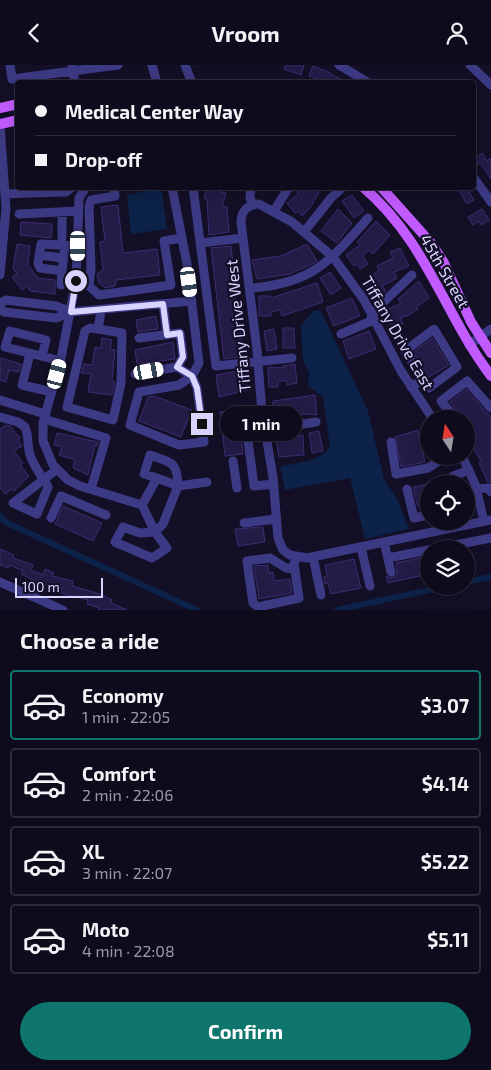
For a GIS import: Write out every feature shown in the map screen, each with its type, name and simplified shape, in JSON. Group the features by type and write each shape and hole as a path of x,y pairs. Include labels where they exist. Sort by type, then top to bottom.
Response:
{"main road":[{"path":"0,108 15,105"},
{"path":"0,124 15,121"},
{"name":"45th Street","path":"366,190 384,207 413,242 434,277 469,345 491,377"},
{"name":"45th Street","path":"384,190 431,243 444,263 480,337 491,353"}],"street":[{"path":"10,65 12,79 72,68 118,65"},
{"path":"152,65 156,80"},
{"path":"184,65 189,80"},
{"path":"339,65 364,80"},
{"path":"470,65 491,85"},
{"path":"0,124 6,194 5,237 0,275"},
{"path":"476,182 491,203"},
{"path":"6,194 29,190 66,192 68,190"},
{"path":"84,190 78,198 77,272 61,361 42,432 45,449 56,470 68,480 142,505 155,532 167,548 159,556 152,559 115,543 123,527 140,533 155,532 163,523 178,486 177,469 174,465 150,455 144,474 178,486 207,482"},
{"path":"114,190 115,196 91,200 89,207 91,268 89,286 99,295 171,285 164,241 182,238"},
{"path":"135,374 177,367 192,376 197,388 204,442 180,445 130,425 139,392 179,385 192,376 199,363 192,301 173,190"},
{"path":"193,190 216,367 258,360 292,358"},
{"path":"251,190 250,198 253,205"},
{"path":"274,211 287,190"},
{"path":"304,232 340,190"},
{"name":"Tiffany Drive East","path":"253,205 263,205 274,211 304,232 334,257 364,300 394,358 427,410"},
{"name":"Tiffany Drive West","path":"253,205 242,213 243,238 265,430 274,484 279,542 286,553 295,561"},
{"path":"19,214 78,211"},
{"path":"60,285 63,258 62,212"},
{"path":"250,288 275,286 312,274 334,257 368,218"},
{"path":"200,243 243,238"},
{"path":"62,271 40,269 38,263 41,244 63,242 78,244 89,242"},
{"path":"39,255 63,258"},
{"path":"341,333 369,321 376,309 412,275"},
{"path":"0,303 6,300 56,306 71,312"},
{"path":"0,308 4,312 56,318 71,312 101,311 192,301"},
{"path":"163,304 167,335"},
{"path":"98,329 101,311"},
{"path":"90,328 98,329 122,333 121,383 113,420 67,407 85,331 90,328"},
{"path":"394,358 434,329 457,367 429,388 405,351"},
{"path":"469,345 491,329"},
{"path":"42,357 46,340 10,331 5,347 42,357 61,361"},
{"path":"139,338 180,333 183,357 177,367"},
{"path":"30,354 22,385 52,392"},
{"path":"411,387 423,379"},
{"path":"448,410 441,401 467,381 491,408"},
{"path":"56,470 44,479 33,463 25,427 18,422 1,417 4,402 106,437 84,506"},
{"path":"244,410 254,486"},
{"path":"265,430 316,422"},
{"path":"391,442 396,474 431,465"},
{"path":"234,461 234,489 274,484"},
{"path":"466,465 488,521 475,524"},
{"path":"456,475 469,470"},
{"path":"142,505 157,478"},
{"path":"476,489 489,488 491,492"},
{"path":"407,489 417,535"},
{"path":"51,518 61,496 106,515"},
{"path":"414,518 420,517"},
{"path":"244,523 276,519"},
{"path":"295,561 443,530"},
{"path":"134,551 140,533"},
{"path":"475,541 491,538"},
{"path":"384,542 391,572"},
{"path":"361,547 370,586"},
{"path":"388,558 420,552"},
{"path":"313,557 321,595"},
{"path":"270,558 286,568 293,569 295,561 300,593 299,598 258,607 253,603 247,561 270,558"},
{"path":"0,581 45,606 63,610"}],"water":[{"path":"152,190 158,190 162,193 167,229 131,234 127,195"},
{"path":"313,311 321,311 368,411 384,479 398,501 409,529 365,539 350,478 285,490 280,467 314,458 326,452 330,447 323,397 308,386 309,372 303,362 301,326"}],"building":[{"path":"286,65 304,65 301,75 284,69"},
{"path":"313,66 342,80 320,80 309,76"},
{"path":"482,153 487,161 491,158 491,179 480,163 477,165 476,158"},
{"path":"206,190 220,190 220,192 226,193 222,207 227,207 229,232 209,235 207,199 204,199"},
{"path":"316,190 319,193 302,216 298,211 295,213 287,203 299,193 296,191"},
{"path":"468,190 474,200 467,204 459,191"},
{"path":"352,195 364,211 354,218 342,201"},
{"path":"118,205 123,253 157,249 160,275 116,280 115,286 105,288 99,283 97,274 103,270 100,242 105,241 101,207"},
{"path":"338,209 352,223 337,243 321,231"},
{"path":"482,209 489,220 481,225 479,221 473,225 468,217"},
{"path":"376,221 390,235 373,254 368,250 363,256 368,264 360,269 357,264 354,266 346,255 360,245 357,242"},
{"path":"21,222 52,224 51,238 20,235"},
{"path":"17,244 30,246 28,265 38,278 55,280 55,294 30,291 27,286 22,290 12,277 17,273 13,269"},
{"path":"307,244 317,261 290,274 257,279 252,260 281,256"},
{"path":"231,246 236,289 234,289 244,356 224,359 211,248"},
{"path":"400,248 409,266 394,272 397,278 382,286 386,291 376,298 364,283 379,270 377,266 393,258 390,252"},
{"path":"330,272 341,288 331,295 320,278"},
{"path":"419,281 429,298 416,307 418,309 400,318 403,324 393,329 384,311 401,303 398,299"},
{"path":"317,283 323,302 282,316 280,310 271,312 271,316 259,316 259,296 271,296 271,298"},
{"path":"352,298 360,316 334,326 326,308"},
{"path":"156,316 158,329 138,332 136,320"},
{"path":"283,328 294,328 295,348 283,348"},
{"path":"274,329 277,349 267,351 264,331"},
{"path":"369,331 376,349 349,359 343,341"},
{"path":"102,338 112,340 110,349 115,350 112,381 115,382 112,395 88,392 91,374 81,373 84,364 92,365 95,347 101,348"},
{"path":"432,338 449,365 429,377 413,352"},
{"path":"173,342 175,359 137,364 135,350"},
{"path":"0,358 21,364 19,372 9,370 6,382 0,380"},
{"path":"295,364 297,383 287,385 287,381 278,381 278,387 269,387 268,367 283,368 283,366"},
{"path":"244,370 248,390 219,397 216,375"},
{"path":"466,389 491,417 491,482 488,482 479,463 481,461 475,451 475,410 456,410 450,402"},
{"path":"315,395 317,415 305,414 273,420 273,401"},
{"path":"154,396 192,410 181,437 139,421 148,397"},
{"path":"238,410 243,454 225,456 220,412"},
{"path":"6,425 10,426 20,438 18,440 22,446 14,451 23,463 20,465 29,476 14,491 12,489 5,494 0,488 0,429"},
{"path":"418,430 420,463 401,467 395,437"},
{"path":"319,431 323,451 312,453 309,433"},
{"path":"57,433 98,442 97,446 95,445 88,475 73,468 75,460 59,455 62,447 54,445"},
{"path":"303,435 304,455 279,457 276,438"},
{"path":"420,486 420,507 418,507 413,487"},
{"path":"63,506 102,523 93,541 55,524"},
{"path":"263,527 265,542 238,546 235,529"},
{"path":"0,549 14,555 13,558 33,565 31,570 43,575 45,569 54,573 52,576 73,581 72,586 100,594 112,600 111,603 127,610 98,610 99,608 87,604 88,600 60,593 62,588 49,583 48,586 40,583 21,574 23,571 10,565 8,568 0,565"},
{"path":"420,558 420,576 388,583 386,576 392,578 397,574 396,563"},
{"path":"354,559 361,588 331,594 328,583 325,584 324,577 327,576 325,565"},
{"path":"268,565 269,573 273,572 274,581 290,579 292,593 259,599 254,566"}],"waterway":[{"path":"0,516 5,522 197,610"},
{"path":"475,580 491,577"},
{"path":"337,610 420,592"}],"route":[{"path":"76,281 71,312 163,304 167,335 180,333 183,357 177,367 192,376 197,388 202,424"}]}
